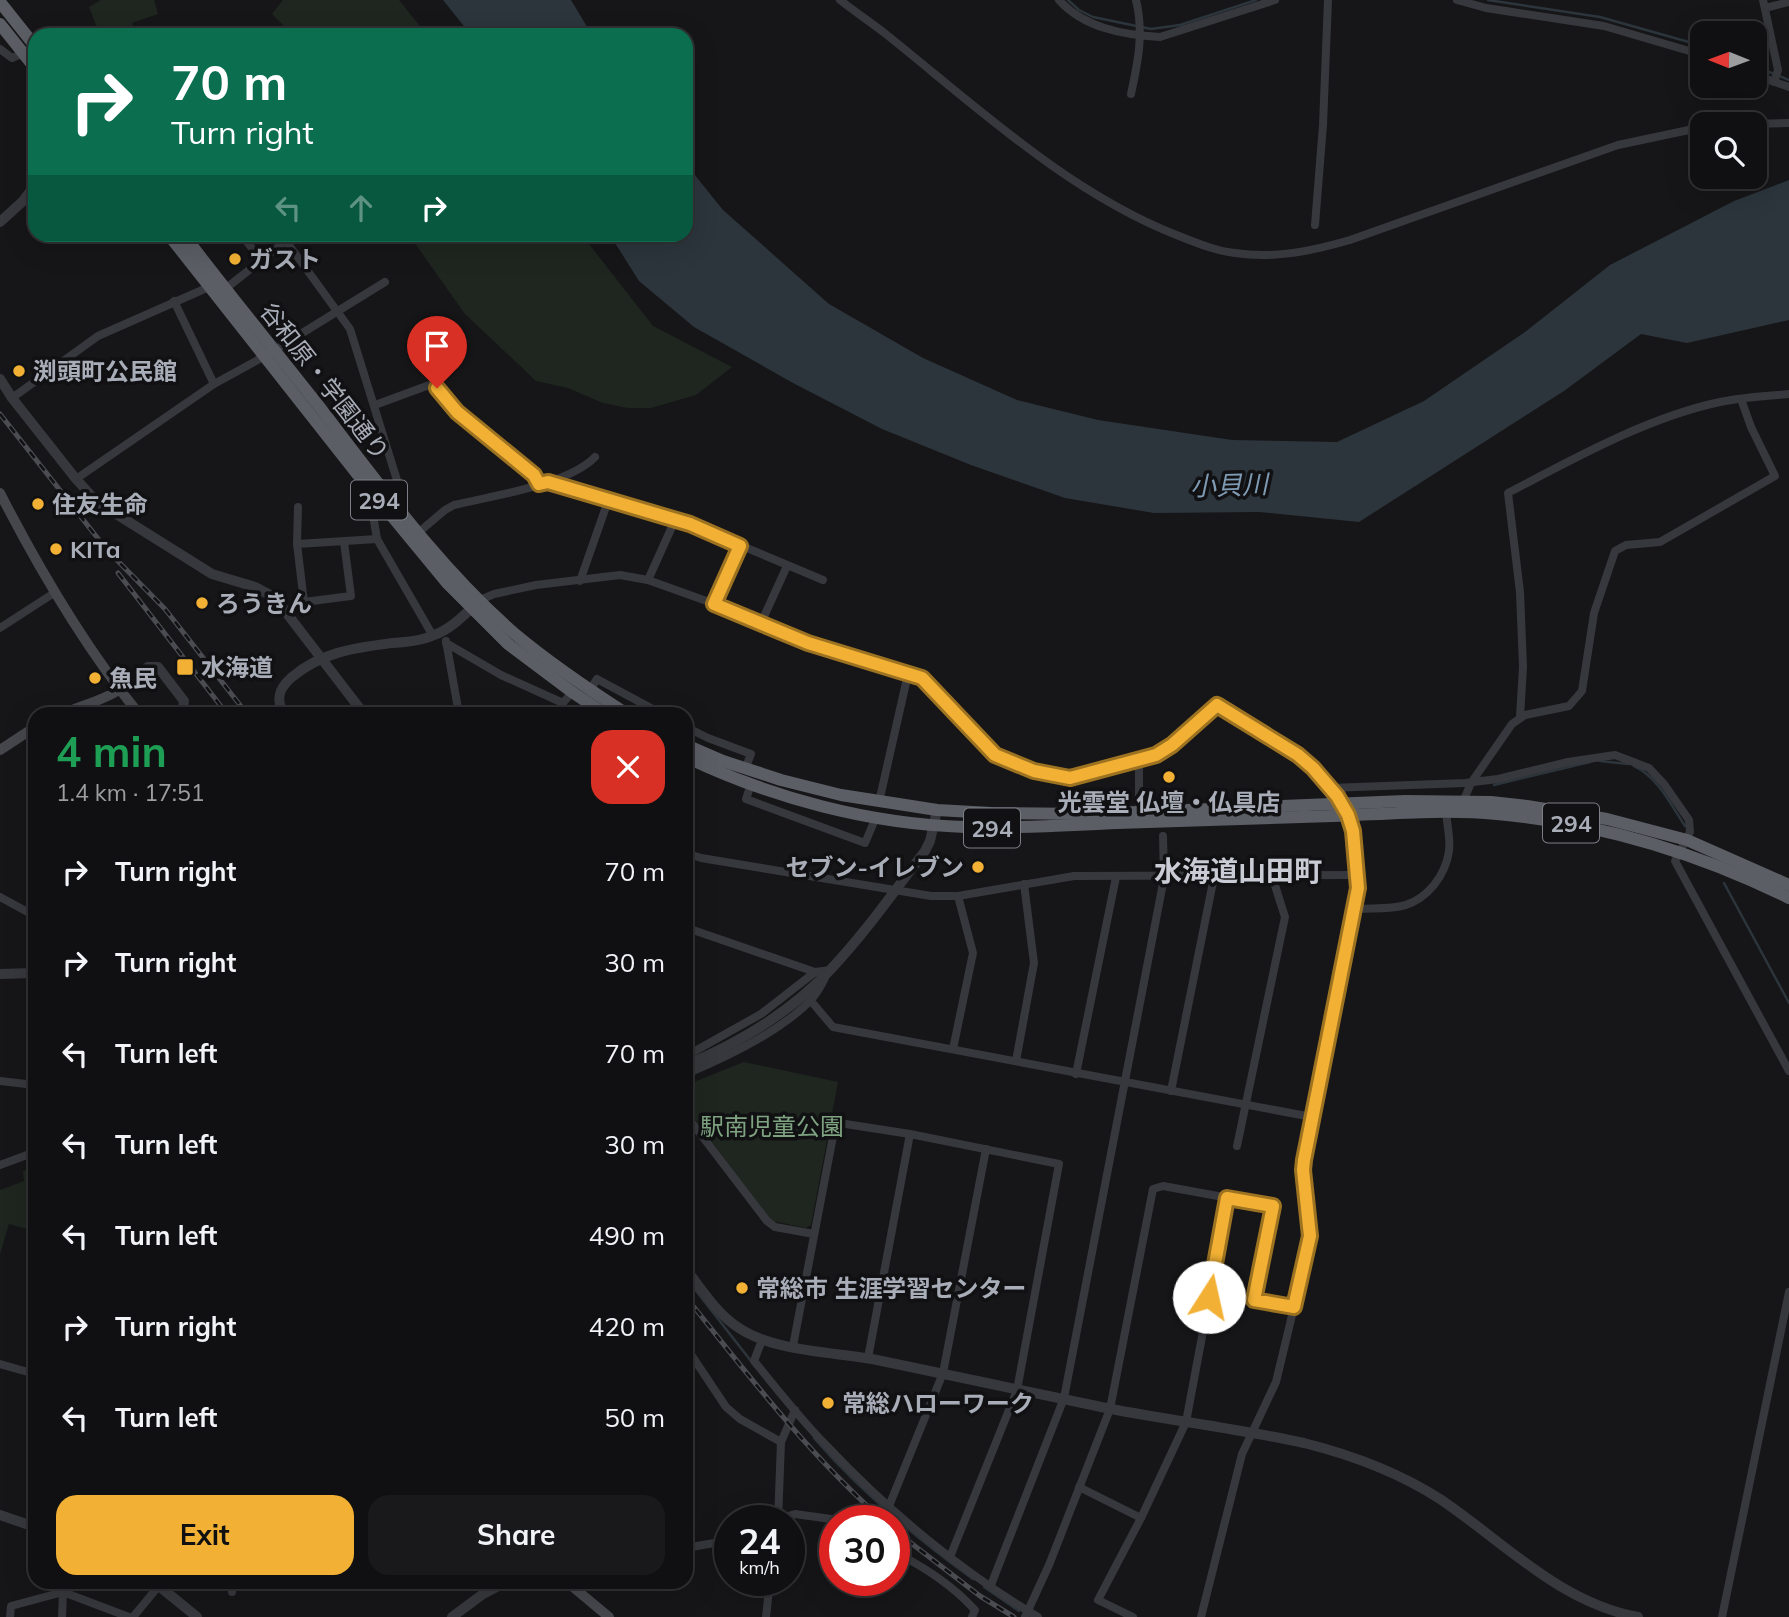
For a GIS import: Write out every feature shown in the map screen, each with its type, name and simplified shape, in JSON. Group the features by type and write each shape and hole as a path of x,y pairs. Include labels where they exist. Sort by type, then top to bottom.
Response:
{"highway":[{"path":"0,2 28,37"},
{"path":"0,24 28,58"},
{"name":"谷和原・学園通り","path":"173,242 397,505 508,644 594,707"},
{"name":"谷和原・学園通り","path":"189,242 413,544 475,605 616,707"},
{"name":"294","path":"693,748 781,780 879,802 937,810 991,813 1345,809 1461,807 1491,802 1576,813 1639,826 1687,840 1789,885"},
{"name":"294","path":"693,760 799,800 876,817 934,825 994,828 1345,809"},
{"name":"294","path":"1461,807 1494,814 1577,824 1630,836 1724,868 1789,898"}],"main road":[{"path":"0,494 54,593 134,707"},
{"path":"78,707 112,695 120,689"},
{"path":"0,750 28,732"},
{"path":"575,1589 609,1617"}],"street":[{"path":"840,0 886,34 1004,131 1104,201 1166,231 1236,254 1308,253 1618,145 1690,130"},
{"path":"1059,0 1086,22 1141,31 1160,37 1275,0"},
{"path":"1131,94 1141,31 1136,0"},
{"path":"1315,225 1323,125 1328,0"},
{"path":"1457,0 1486,8 1604,26 1690,51"},
{"path":"1774,82 1778,70 1764,4 1789,2"},
{"path":"0,49 12,58 24,53"},
{"path":"1768,80 1789,87"},
{"path":"1767,124 1789,123"},
{"path":"0,222 28,194"},
{"path":"247,242 261,260"},
{"path":"225,289 284,242"},
{"path":"286,242 350,329 401,493 397,505"},
{"path":"76,479 214,384 385,282"},
{"path":"12,398 98,335 209,287"},
{"path":"174,301 214,384"},
{"path":"0,379 12,398 97,502 212,574 270,595 358,707"},
{"path":"375,405 432,384 457,412 544,483 675,520 823,580"},
{"path":"1520,717 1523,667 1518,605 1520,592 1508,493 1573,458 1707,405 1789,394"},
{"path":"1461,807 1472,782 1505,732 1520,717 1569,706 1582,691 1594,613 1611,559 1620,546 1660,542 1775,476 1751,427 1741,399"},
{"path":"419,533 454,505 544,483 576,470 595,457"},
{"path":"580,581 608,501"},
{"path":"383,505 373,515 377,539 438,634 446,642 502,675 563,703 572,692"},
{"path":"298,507 297,544 304,602"},
{"path":"648,580 675,520"},
{"path":"297,544 377,539"},
{"path":"285,611 304,602 351,596 344,542"},
{"path":"714,604 740,546"},
{"path":"761,623 788,566"},
{"path":"281,707 279,692 296,674 319,658 343,650 417,641 438,634 494,594 536,585 620,575 648,580 808,643 922,678 995,755 1034,771 1070,778 1156,755 1172,745 1217,705 1298,755 1313,768 1345,809 1353,831 1357,875 1354,909 1303,1170 1310,1236 1276,1381 1242,1454 1201,1617"},
{"path":"0,628 54,593"},
{"path":"446,642 457,707"},
{"path":"120,689 148,667 158,667 184,701 183,707"},
{"path":"879,802 908,674"},
{"path":"590,690 597,679 649,707"},
{"path":"693,730 751,754 745,769"},
{"path":"1331,788 1498,779 1568,762 1615,755 1649,768 1664,784 1689,820 1691,828 1675,862 1789,1071"},
{"path":"1139,759 1139,811"},
{"path":"751,784 746,799 865,843 876,817"},
{"path":"1354,909 1400,906 1419,901 1425,896 1443,874 1449,852 1446,807"},
{"path":"693,1071 743,1048 807,997 925,851 937,810"},
{"path":"991,1585 1065,1398 1164,878 1163,836"},
{"path":"693,855 931,896 958,896 1074,876 1164,878 1357,875"},
{"path":"1237,1146 1285,917 1272,876"},
{"path":"1076,1074 1116,877"},
{"path":"1171,1091 1214,877"},
{"path":"1016,1061 1034,963 1024,884"},
{"path":"953,1049 972,953 958,896"},
{"path":"0,897 28,912"},
{"path":"693,930 815,972 831,970"},
{"path":"693,1052 761,1014 815,972"},
{"path":"0,974 28,973"},
{"path":"807,997 833,1027 1312,1117"},
{"path":"693,1061 751,1032 807,997"},
{"path":"0,1082 28,1084"},
{"path":"793,1346 835,1126 839,1123 911,1134 1059,1164 1017,1390 950,1557"},
{"path":"693,1124 767,1221 775,1227 814,1234"},
{"path":"868,1358 911,1134"},
{"path":"889,1505 943,1373 986,1149"},
{"path":"0,1165 28,1155"},
{"path":"1027,1614 1110,1409 1153,1189 1163,1186 1273,1206 1254,1300 1294,1307"},
{"path":"1133,1617 1098,1600 1141,1518 1186,1422 1227,1198"},
{"path":"693,1278 719,1312 739,1329 762,1340 868,1358 1110,1409 1252,1432 1342,1453 1392,1473 1440,1500 1578,1597 1609,1610 1638,1617"},
{"path":"1723,1617 1789,1292"},
{"path":"762,1340 754,1361 827,1447 888,1505"},
{"path":"693,1358 726,1407 740,1419 780,1442"},
{"path":"0,1364 28,1372"},
{"path":"777,1505 780,1442 795,1410"},
{"path":"1079,1487 1141,1518"},
{"path":"0,1515 28,1525"},
{"path":"910,1524 1027,1614 1038,1617"},
{"path":"693,1547 714,1543"},
{"path":"910,1559 955,1589 975,1610 972,1617"},
{"path":"10,1617 10,1606 63,1592 131,1617 153,1589"},
{"path":"164,1589 191,1615"},
{"path":"452,1617 493,1589"},
{"path":"62,1617 63,1592"},
{"path":"766,1617 769,1596"}],"green space":[{"path":"101,0 154,0 158,14 132,23 134,28 97,28 89,7"},
{"path":"283,0 399,0 421,28 286,28 272,14"},
{"path":"414,242 587,242 653,326 732,367 696,395 651,408 628,408 603,403 568,388 536,381 465,314"},
{"name":"駅南児童公園","path":"744,1062 838,1082 811,1225 806,1228 773,1221 767,1216 693,1116 693,1082"},
{"path":"28,1170 28,1229 9,1224 0,1254 0,1190 24,1181 23,1171"}],"water":[{"path":"443,0 571,0 588,28 465,28"},
{"name":"小貝川","path":"693,173 723,210 829,304 923,358 1017,400 1098,420 1232,440 1337,442 1424,401 1525,332 1610,265 1734,201 1789,180 1789,320 1687,343 1641,334 1564,391 1359,522 1259,512 1154,513 1065,498 971,465 882,429 694,327 639,281 614,242 693,242"}],"waterway":[{"path":"1068,0 1093,17 1151,29 1180,25 1256,0"},
{"path":"1488,0 1600,17 1690,42"},
{"path":"1768,71 1789,80"},
{"path":"1600,761 1628,764"},
{"path":"1494,785 1590,762"},
{"path":"1634,766 1657,784 1685,826"},
{"path":"1724,883 1789,1003"},
{"path":"693,1287 751,1361"},
{"path":"814,1438 850,1477 889,1513 973,1579"},
{"path":"984,1587 1019,1611"}],"railway":[{"path":"0,414 107,550 165,609 242,707"},
{"path":"118,573 222,707"},
{"path":"693,1306 805,1442 867,1505"},
{"path":"910,1542 980,1596 1014,1617"}],"place":[{"name":"ガスト","path":"235,259"},
{"name":"渕頭町公民館","path":"19,371"},
{"name":"住友生命","path":"38,504"},
{"name":"KITa","path":"56,549"},
{"name":"ろうきん","path":"202,603"},
{"name":"水海道","path":"185,667"},
{"name":"魚民","path":"95,678"},
{"name":"光雲堂 仏壇・仏具店","path":"1169,777"},
{"name":"セブン-イレブン","path":"978,867"},
{"name":"常総市 生涯学習センター","path":"742,1288"},
{"name":"常総ハローワーク","path":"828,1403"}],"district":[{"name":"水海道山田町","path":"1238,870"}],"route":[{"path":"437,388 457,412 534,475 539,484 548,482 690,524 740,546 714,604 808,643 922,678 995,755 1011,763 1070,778 1156,755 1172,745 1217,705 1298,755 1329,785 1352,824 1358,888 1304,1160 1310,1236 1294,1307 1254,1300 1273,1206 1227,1198 1209,1297"}]}
